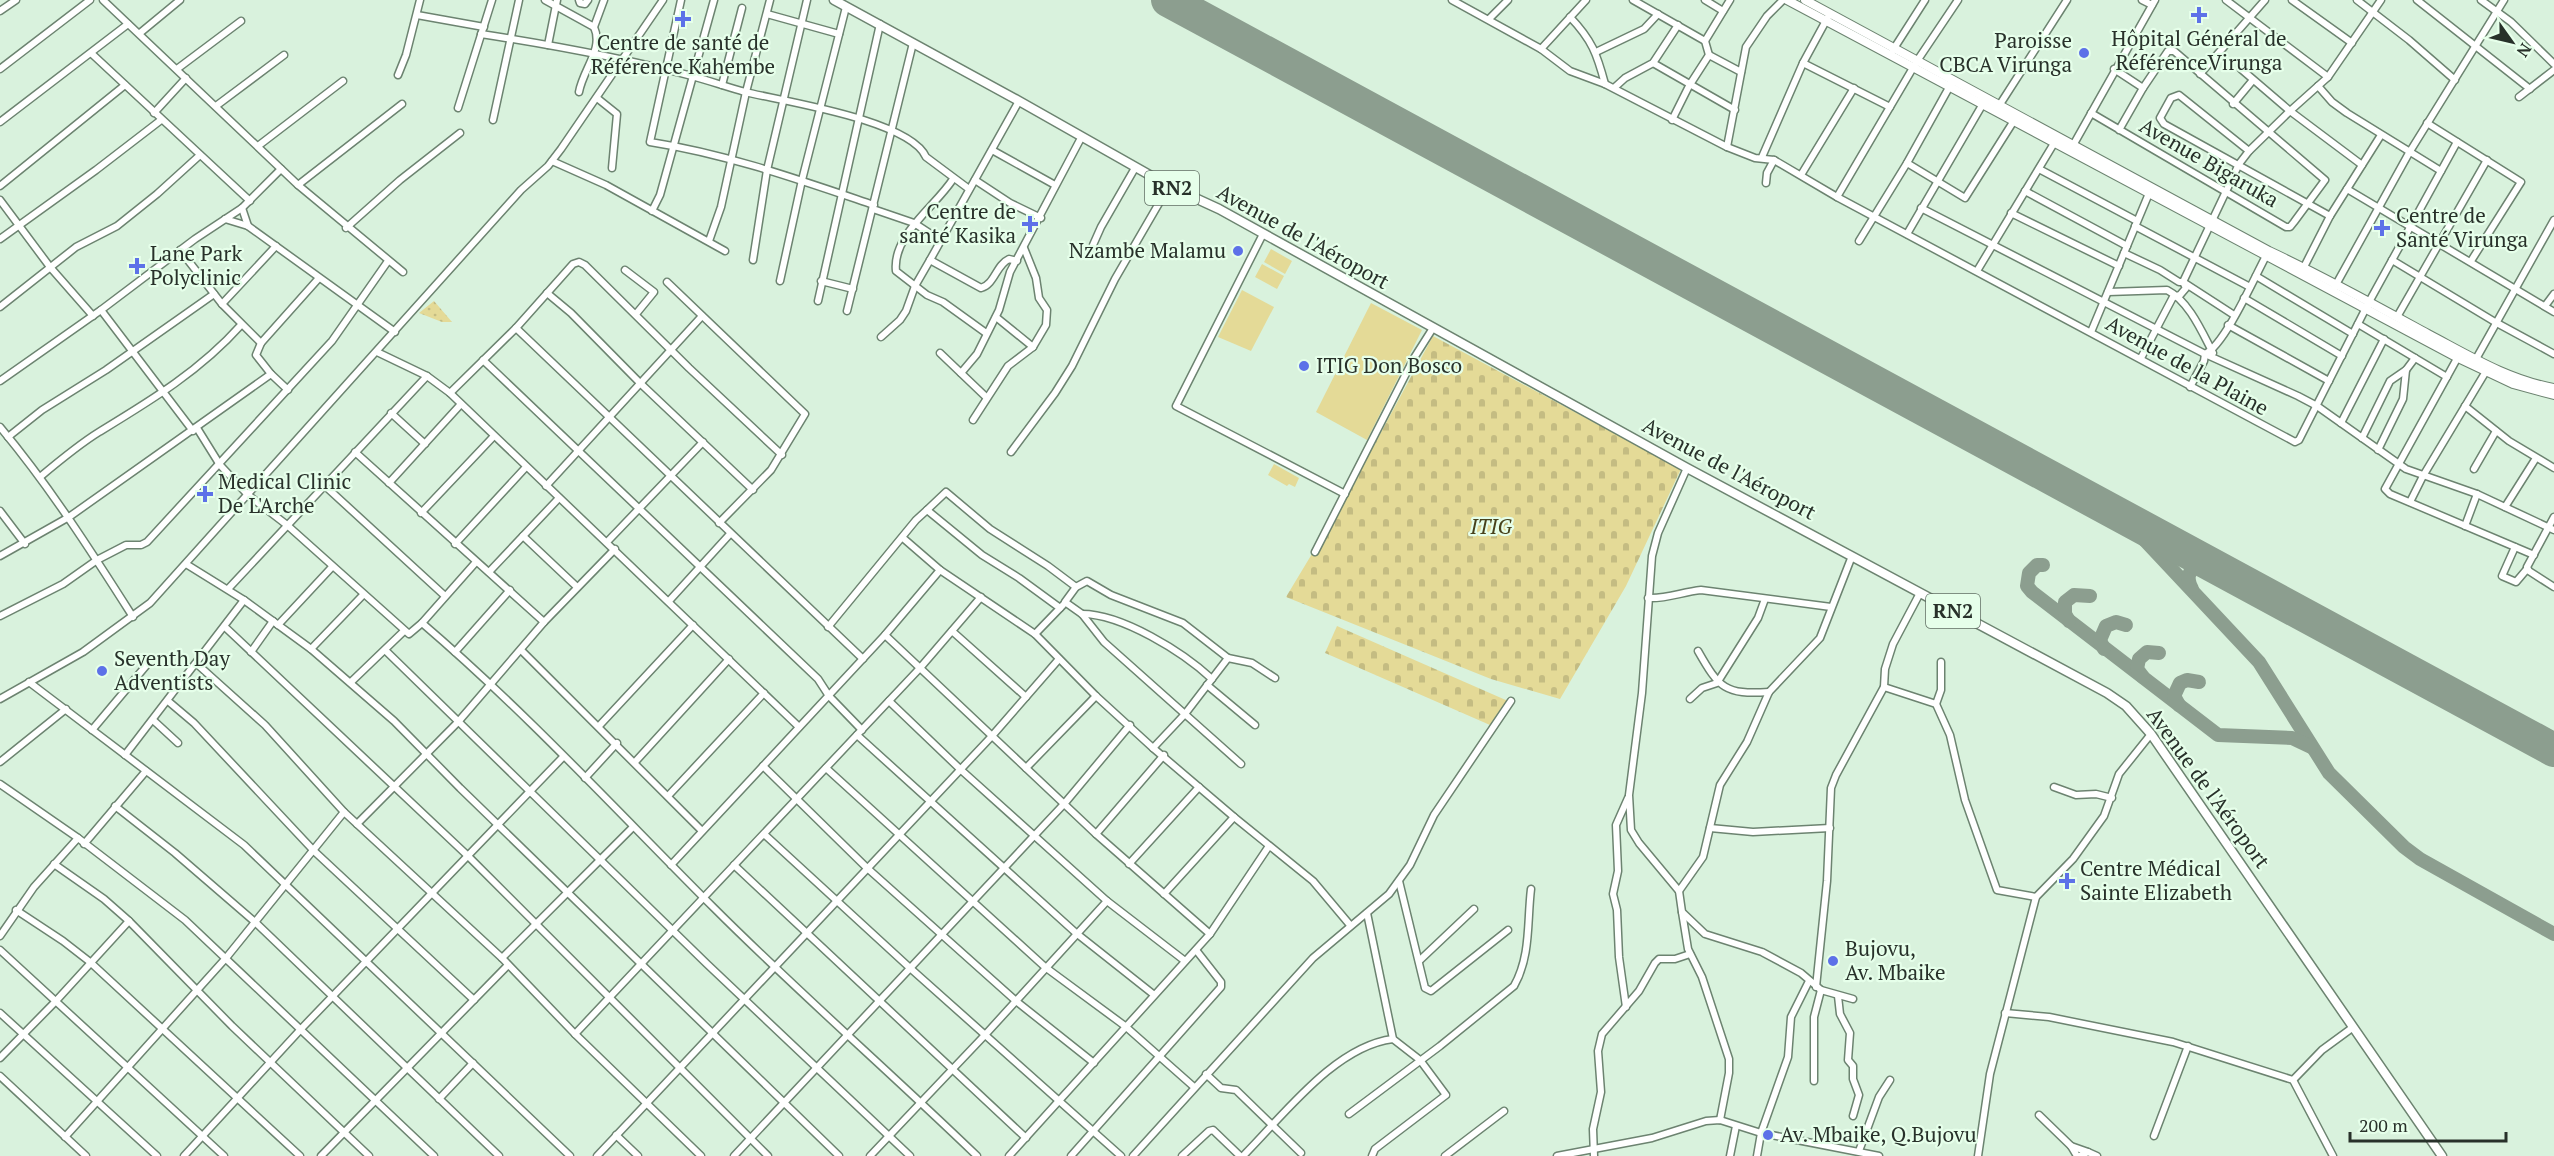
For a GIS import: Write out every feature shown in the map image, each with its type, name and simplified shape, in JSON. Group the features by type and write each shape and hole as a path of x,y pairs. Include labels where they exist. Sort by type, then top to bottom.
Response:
{"highway":[{"name":"Avenue de l'Aéroport","path":"834,0 1019,101 1135,168 1219,209 1687,468 2108,693 2126,706 2151,734 2442,1156"}],"main road":[{"path":"1785,0 1827,18 1915,64 2459,355 2554,395"},
{"path":"1805,0 1827,18"},
{"path":"2267,254 2304,267 2334,287"},
{"path":"2368,305 2397,317 2459,355 2476,359 2488,369"},
{"path":"2545,390 2554,388"}],"street":[{"path":"0,11 8,2 16,0"},
{"path":"0,69 90,0"},
{"path":"103,0 298,185 346,228 403,272"},
{"path":"140,33 180,0"},
{"path":"398,75 420,0"},
{"path":"458,108 492,0"},
{"path":"493,120 519,0"},
{"path":"545,0 557,2 594,27 598,38 579,92"},
{"path":"579,0 580,3 585,4 588,0"},
{"path":"594,27 604,0"},
{"path":"0,699 83,652 150,603 521,190 552,161 663,0"},
{"path":"681,0 650,142 731,160 802,180 914,224 940,240"},
{"path":"652,211 660,195 714,0"},
{"path":"709,241 721,207 746,92 770,0"},
{"path":"753,260 767,170 807,0"},
{"name":"Avenue de la Plaine","path":"1452,0 1461,2 1541,49 1570,71 1614,88 1727,147 1755,158 1774,160 1837,197 2295,442 2299,441 2368,305 2457,142"},
{"path":"1490,20 1508,0"},
{"path":"1541,49 1586,0"},
{"path":"1705,0 1723,10"},
{"path":"1705,41 1730,0"},
{"path":"1727,147 1748,41 1785,0"},
{"path":"1892,52 1925,0"},
{"path":"1837,197 1915,64 1958,0"},
{"path":"2071,149 2153,2 2142,0"},
{"path":"2226,0 2328,77"},
{"path":"2200,74 2265,0"},
{"path":"2292,0 2352,43"},
{"path":"2357,0 2409,40 2455,80"},
{"path":"2141,358 2195,259 2240,164 2249,151 2328,77 2381,0"},
{"path":"2417,0 2530,89"},
{"path":"2481,0 2526,35 2554,64"},
{"path":"2334,287 2409,153 2504,0"},
{"path":"1636,1 1705,41 1709,55 1742,72"},
{"path":"1997,109 2065,1"},
{"path":"548,45 557,2"},
{"path":"780,281 802,180 846,7"},
{"path":"722,85 742,8"},
{"path":"766,14 839,34"},
{"path":"1596,52 1644,29 1658,14"},
{"path":"417,15 511,39 594,54 693,76 746,92 858,117 918,147 926,158 969,189"},
{"path":"1570,17 1587,36 1596,52 1605,84"},
{"path":"1762,157 1803,63 1827,18"},
{"path":"177,69 241,21"},
{"path":"0,122 128,24"},
{"path":"818,301 840,193 880,24"},
{"path":"1614,88 1625,78 1653,63 1678,25"},
{"path":"847,311 913,43"},
{"path":"2119,130 2168,51 2175,51 2268,133"},
{"path":"91,53 250,201"},
{"path":"216,106 284,55"},
{"path":"1672,120 1689,86 1709,55"},
{"path":"1653,63 1689,86 1735,110"},
{"path":"1803,63 1890,108"},
{"path":"2114,69 2143,88"},
{"path":"2241,69 2290,111 2361,165"},
{"path":"2519,97 2554,70"},
{"path":"154,113 186,78"},
{"path":"2233,104 2253,80"},
{"path":"258,146 343,81"},
{"path":"1859,241 1907,163 1951,84"},
{"path":"0,186 28,161 125,85"},
{"path":"2318,86 2337,106 2380,135 2441,171"},
{"path":"1800,175 1854,88"},
{"path":"2249,151 2184,98 2175,95 2171,98 2160,118 2162,122 2330,216"},
{"path":"597,98 617,114 612,168"},
{"path":"881,337 900,320 910,304 915,286 1019,101"},
{"path":"1907,234 1984,101"},
{"path":"298,185 402,105"},
{"name":"Avenue Bigaruka","path":"2091,113 2288,227 2324,183 2325,178 2268,133"},
{"path":"1907,163 1938,180 1963,198 1967,197 2015,118"},
{"path":"0,239 161,120"},
{"path":"2427,123 2521,182 2471,261"},
{"path":"346,228 400,180 460,133"},
{"path":"2304,267 2330,216 2380,135"},
{"path":"961,373 972,363 996,317 1010,272 1041,218 1081,138"},
{"path":"1977,271 2056,140"},
{"path":"992,150 1055,186"},
{"path":"0,307 76,247 117,226 158,194 200,155"},
{"path":"1766,183 1767,173 1774,160"},
{"path":"2397,317 2487,160"},
{"path":"552,161 606,185 725,251"},
{"path":"1093,245 1135,168"},
{"path":"0,381 93,316 180,250 242,208 281,169"},
{"path":"2039,169 2195,259 2250,287"},
{"path":"953,179 914,224 897,254 896,271 986,333"},
{"path":"975,180 1010,203 1041,218"},
{"path":"1011,452 1072,366 1141,231 1169,186"},
{"path":"2347,189 2554,312"},
{"path":"2025,191 2127,246"},
{"path":"2091,332 2150,191"},
{"path":"0,200 50,267 93,316"},
{"path":"242,208 248,226"},
{"path":"1921,208 2317,406 2399,465 2423,476 2477,494 2551,528"},
{"path":"2011,213 2119,266"},
{"path":"225,219 248,226 395,332"},
{"path":"2476,359 2554,220"},
{"path":"1263,234 1176,406 1345,494"},
{"path":"222,304 276,246"},
{"path":"973,420 986,397 1010,364 1033,347 1046,325 1047,314 1039,298 1036,278 1024,248"},
{"path":"180,250 222,304 261,343"},
{"path":"2124,254 2160,270 2234,315"},
{"path":"2190,387 2204,361 2229,325 2267,254"},
{"path":"930,260 981,288 988,285 1003,262 1010,259 1017,261"},
{"path":"2392,260 2495,322 2554,354"},
{"path":"0,616 63,584 97,560 126,545 141,545 147,542 220,465 332,340 388,261"},
{"path":"450,393 516,328 573,264 579,262 585,265 782,455"},
{"path":"625,270 654,292 636,314"},
{"path":"2256,276 2353,334"},
{"path":"288,390 256,355 261,343 319,278"},
{"path":"821,281 853,289"},
{"path":"667,282 805,414 782,455 753,490 719,523"},
{"path":"2108,292 2168,290 2182,300 2210,354"},
{"path":"547,293 578,320 640,383 753,490"},
{"path":"8,437 42,410 133,351 214,294"},
{"path":"2545,306 2554,294"},
{"path":"2244,298 2342,356"},
{"path":"101,310 195,429 220,465 248,495 286,525 404,632 412,634 476,562"},
{"path":"546,486 702,316"},
{"path":"996,317 1033,347"},
{"path":"2358,324 2447,377"},
{"path":"40,477 98,432 164,391 221,347 241,325"},
{"path":"2229,325 2329,381"},
{"path":"516,328 862,659"},
{"path":"1315,552 1414,358 1433,328"},
{"path":"2341,423 2384,339"},
{"path":"377,352 427,376 450,393 799,727"},
{"path":"940,353 986,397"},
{"path":"2459,355 2385,489 2534,555"},
{"path":"2362,438 2390,381 2406,370 2415,358"},
{"path":"483,360 819,679 829,696 859,732 930,801 1076,933 1153,994"},
{"path":"2410,502 2423,476 2488,369"},
{"path":"2378,450 2403,399 2406,370"},
{"path":"0,556 69,517 271,374"},
{"path":"228,589 427,376"},
{"path":"389,483 461,404"},
{"path":"2465,406 2496,432 2554,468"},
{"path":"392,413 425,444"},
{"path":"0,427 69,517 133,616"},
{"path":"2474,469 2496,432"},
{"path":"422,513 494,436"},
{"path":"607,542 703,442"},
{"path":"355,452 544,622"},
{"path":"2505,507 2536,458"},
{"path":"455,544 526,467"},
{"path":"1687,468 1654,545 1642,693 1629,795 1633,836 1679,891 1690,954 1702,977 1728,1059 1729,1073 1720,1120"},
{"path":"324,485 444,596"},
{"path":"828,627 916,520 946,492 990,529 1076,587"},
{"path":"2465,526 2477,494"},
{"path":"489,572 559,498"},
{"path":"927,510 982,555 1063,605 1082,614 1106,618 1174,648 1196,663 1212,679"},
{"path":"0,511 24,544"},
{"path":"2515,547 2502,576 2516,582 2527,569 2551,528 2554,517"},
{"path":"669,601 730,534"},
{"path":"523,536 577,587"},
{"path":"903,538 940,570 1035,634 1096,696 1233,817 1313,881 1350,925"},
{"path":"357,825 459,722 544,622 615,549"},
{"path":"1679,891 1703,857 1720,785 1748,742 1769,692 1818,642 1852,556"},
{"path":"186,564 244,600 351,682 839,1156"},
{"path":"251,652 275,623 332,567"},
{"path":"2527,569 2554,585"},
{"path":"671,865 885,635 940,570"},
{"path":"1035,634 1063,605 1076,587 1087,581 1111,595 1183,623 1228,658 1252,663 1275,678"},
{"path":"455,652 510,590"},
{"path":"1648,598 1665,599 1682,592 1701,590 1831,607"},
{"path":"1814,1081 1814,1017 1819,989 1833,783 1884,687 1885,669 1893,644 1920,593"},
{"path":"311,650 363,595"},
{"path":"575,1034 920,668 981,597"},
{"path":"1717,683 1761,613 1765,599"},
{"path":"125,755 244,600"},
{"path":"1082,614 1104,642 1241,764"},
{"path":"422,623 585,778 705,898 978,1156"},
{"path":"599,726 693,625"},
{"path":"225,627 468,856 608,999 768,1156"},
{"path":"952,631 1026,698"},
{"path":"351,682 404,632"},
{"path":"885,635 1096,834 1210,934"},
{"path":"385,650 673,931 910,1156"},
{"path":"521,650 702,831"},
{"path":"1698,651 1717,683"},
{"path":"1154,747 1185,714 1228,658"},
{"path":"635,762 729,659"},
{"path":"597,1156 745,1000 866,867 992,736 1059,659"},
{"path":"92,730 150,661"},
{"path":"1941,662 1941,690 1936,704 1950,735 1965,800 1996,890 2036,897"},
{"path":"197,664 265,725 357,825 502,958 575,1034 701,1156"},
{"path":"29,682 238,840 570,1156"},
{"path":"1690,699 1702,687 1717,683 1744,693 1769,692"},
{"path":"1207,685 1255,725"},
{"path":"1884,687 1936,704"},
{"path":"668,796 764,693"},
{"path":"1026,768 1096,696"},
{"path":"168,701 194,723 314,850 474,1000"},
{"path":"889,701 960,769 1107,901 1185,961"},
{"path":"1133,1156 1312,958 1383,900 1399,881 1410,865 1434,815 1512,701"},
{"path":"0,762 66,708"},
{"path":"153,720 178,743"},
{"path":"734,1156 1065,804 1130,725"},
{"path":"1978,1156 1990,1074 2036,897 2073,860 2104,816 2119,774 2151,734"},
{"path":"585,778 616,743"},
{"path":"1096,834 1164,755"},
{"path":"184,1156 302,1029 563,757"},
{"path":"763,766 866,867 1016,1001 1094,1063"},
{"path":"826,768 1045,967 1125,1026 1194,1087"},
{"path":"84,844 146,771"},
{"path":"0,784 78,838 185,920 434,1156"},
{"path":"1129,864 1199,787"},
{"path":"2054,787 2076,795 2096,794 2112,798"},
{"path":"1626,1007 1619,957 1617,910 1613,894 1618,871 1616,825 1629,795"},
{"path":"115,806 255,922 499,1156"},
{"path":"65,1137 198,991 344,812"},
{"path":"1164,894 1233,817"},
{"path":"502,958 633,827"},
{"path":"1710,828 1753,832 1830,828"},
{"path":"764,834 1121,1156"},
{"path":"0,936 16,910 78,838"},
{"path":"1009,1156 1060,1102 1153,994 1210,934 1269,846"},
{"path":"54,864 104,899 129,921 270,1063 369,1156"},
{"path":"734,865 1026,1138"},
{"path":"1399,881 1425,988 1431,991 1508,930"},
{"path":"1349,1114 1514,986 1519,977 1528,939 1531,889"},
{"path":"870,1156 920,1101 986,1035 1107,901"},
{"path":"1419,961 1474,909"},
{"path":"16,910 90,962 300,1156"},
{"path":"1682,912 1712,938 1762,952 1801,973 1819,989 1853,999"},
{"path":"1367,913 1394,1039 1420,1060 1446,1095 1375,1149 1372,1156"},
{"path":"0,1058 56,1002 129,921"},
{"path":"0,950 224,1156"},
{"path":"1071,1156 1222,984 1196,950"},
{"path":"1594,1153 1593,1128 1601,1092 1598,1051 1602,1034 1626,1007 1659,959 1675,959 1690,954"},
{"path":"321,1156 508,965"},
{"path":"1757,1156 1761,1133 1788,1058 1791,1017 1809,981"},
{"path":"1838,996 1840,1014 1850,1033 1848,1060 1852,1066 1853,1079 1859,1095 1853,1116"},
{"path":"2005,1012 2049,1017 2188,1046 2293,1080 2333,1156"},
{"path":"0,1013 156,1156"},
{"path":"2293,1080 2322,1050 2352,1028"},
{"path":"1182,1156 1209,1131 1213,1130 1242,1156 1330,1067 1345,1056 1379,1041 1394,1039"},
{"path":"2154,1136 2188,1046"},
{"path":"439,1099 473,1063"},
{"path":"1206,1074 1221,1088 1236,1090 1301,1153"},
{"path":"0,1076 86,1156"},
{"path":"1859,1151 1880,1097 1890,1080"},
{"path":"1445,1156 1504,1111"},
{"path":"2039,1115 2079,1156 2088,1152"},
{"path":"1557,1156 1594,1153 1706,1121 1720,1120 1761,1133 1879,1156"},
{"path":"1730,1156 1736,1126"},
{"path":"616,1135 638,1156"},
{"path":"2071,1146 2097,1156"},
{"path":"1457,1148 1457,1156"}],"green space":[{"path":"1271,249 1292,261 1285,274 1264,262"},
{"path":"1262,264 1284,276 1277,289 1255,277"},
{"path":"1242,290 1274,307 1251,351 1218,337"},
{"path":"434,301 452,322 442,322 419,313"},
{"path":"1371,303 1422,330 1367,440 1316,412"},
{"name":"ITIG","path":"1433,336 1681,469 1626,586 1560,699 1491,679 1286,597 1345,499"},
{"path":"1274,464 1299,478 1295,487 1289,484 1287,486 1268,475"},
{"path":"1337,626 1508,701 1490,725 1325,653"}],"taxiway":[{"path":"2123,517 2259,662 2329,773 2404,847 2420,859 2554,934"},
{"path":"2192,589 2189,578 2192,570 2199,565 2210,564"},
{"path":"2043,565 2037,565 2029,573 2027,586 2032,592 2218,735 2292,738 2311,747"},
{"path":"2069,621 2065,614 2065,602 2074,595 2090,596"},
{"path":"2104,649 2100,640 2106,626 2116,622 2126,625"},
{"path":"2143,677 2137,669 2139,659 2147,652 2159,653"},
{"path":"2179,705 2174,696 2180,683 2187,680 2199,682"}],"runway":[{"path":"1168,0 2554,750"}],"place":[{"name":"Hôpital Général de RéférenceVirunga","path":"2199,15"},
{"name":"Centre de santé de Référence Kahembe","path":"683,19"},
{"name":"Paroisse CBCA Virunga","path":"2084,53"},
{"name":"Centre de santé Kasika","path":"1030,224"},
{"name":"Centre de Santé Virunga","path":"2382,228"},
{"name":"Nzambe Malamu","path":"1238,251"},
{"name":"Lane Park Polyclinic","path":"137,266"},
{"name":"ITIG Don Bosco","path":"1304,366"},
{"name":"Medical Clinic De L'Arche","path":"205,494"},
{"name":"Seventh Day Adventists","path":"102,671"},
{"name":"Centre Médical Sainte Elizabeth","path":"2067,881"},
{"name":"Bujovu, Av. Mbaike","path":"1833,961"},
{"name":"Av. Mbaike, Q.Bujovu","path":"1768,1135"}]}
